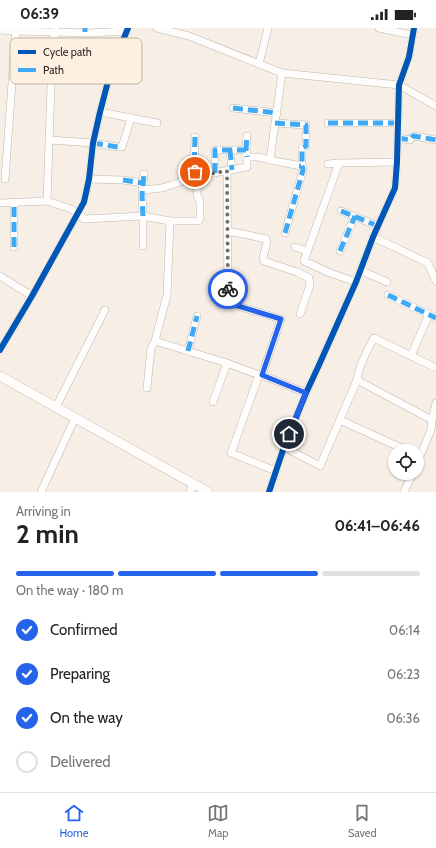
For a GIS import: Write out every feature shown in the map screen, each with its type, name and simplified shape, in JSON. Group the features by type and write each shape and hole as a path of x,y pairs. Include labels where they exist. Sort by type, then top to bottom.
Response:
{"street":[{"path":"157,28 189,36 282,73 399,85 436,106"},
{"path":"259,64 268,28"},
{"path":"269,492 284,447 306,393 320,365 395,188 399,85 409,57 413,31 379,28"},
{"path":"0,30 127,30"},
{"path":"270,160 282,73"},
{"path":"5,179 12,84"},
{"path":"47,201 51,84"},
{"path":"0,350 79,214 84,202 89,180 93,143 107,84"},
{"path":"233,108 277,113"},
{"path":"100,112 156,123"},
{"path":"49,140 93,143 118,147 122,146 131,118"},
{"path":"275,123 306,125 306,146 302,148 303,170 285,233"},
{"path":"328,123 398,123"},
{"path":"89,180 123,180 142,186 162,188 198,177 247,167 247,136"},
{"path":"398,138 410,140 414,136 436,140"},
{"path":"0,203 47,201 71,209 84,219 143,216 170,221 199,221 200,202 197,195 198,177 194,171 195,137"},
{"path":"215,173 215,150 230,150 270,160 300,166 302,165"},
{"path":"230,150 227,231 228,303 281,319 232,453 276,472"},
{"path":"328,164 397,162"},
{"path":"339,163 304,262 356,282"},
{"path":"143,246 142,186 144,174"},
{"path":"14,203 14,247"},
{"path":"341,211 378,226"},
{"path":"340,251 355,216"},
{"path":"147,388 150,348 156,341 167,295 170,221"},
{"path":"227,231 266,239 267,242 263,258 264,261 309,278 310,285 300,314"},
{"path":"373,237 428,263 436,281"},
{"path":"295,247 307,251"},
{"path":"360,270 387,282"},
{"path":"0,276 32,296"},
{"path":"388,295 433,316 411,356"},
{"path":"56,408 105,310"},
{"path":"188,351 197,316"},
{"path":"284,447 320,466 357,380 360,368 374,338 436,368"},
{"path":"156,341 260,375 306,393"},
{"path":"213,402 227,364"},
{"path":"0,376 75,418 192,488 208,492"},
{"path":"357,380 432,420"},
{"path":"424,445 431,430 436,403"},
{"path":"41,492 75,418"},
{"path":"340,420 393,444"},
{"path":"404,492 410,480"}],"marked path":[{"path":"233,108 277,113"},
{"path":"275,123 306,125 306,146 302,148 302,164 299,166"},
{"path":"328,123 398,123"},
{"path":"246,150 247,136"},
{"path":"398,138 410,140 414,136 436,140"},
{"path":"195,137 194,171 198,177"},
{"path":"93,143 122,147"},
{"path":"215,173 215,150 246,150 247,157"},
{"path":"230,150 232,170"},
{"path":"285,233 303,170 302,165"},
{"path":"143,216 142,196 144,174"},
{"path":"123,180 143,183"},
{"path":"14,203 14,247"},
{"path":"341,211 378,226"},
{"path":"340,251 355,216"},
{"path":"388,295 436,318"},
{"path":"188,351 197,316"}],"cycle path":[{"path":"124,38 128,28"},
{"path":"269,492 284,447 306,393 356,282 373,237 395,188 399,85 409,57 414,28"},
{"path":"0,350 84,202 89,179 93,143 107,84"}],"way so far":[{"path":"195,172 198,177 227,171 228,289"}],"route":[{"path":"228,289 228,303 281,319 262,375 306,393 289,434"}]}
